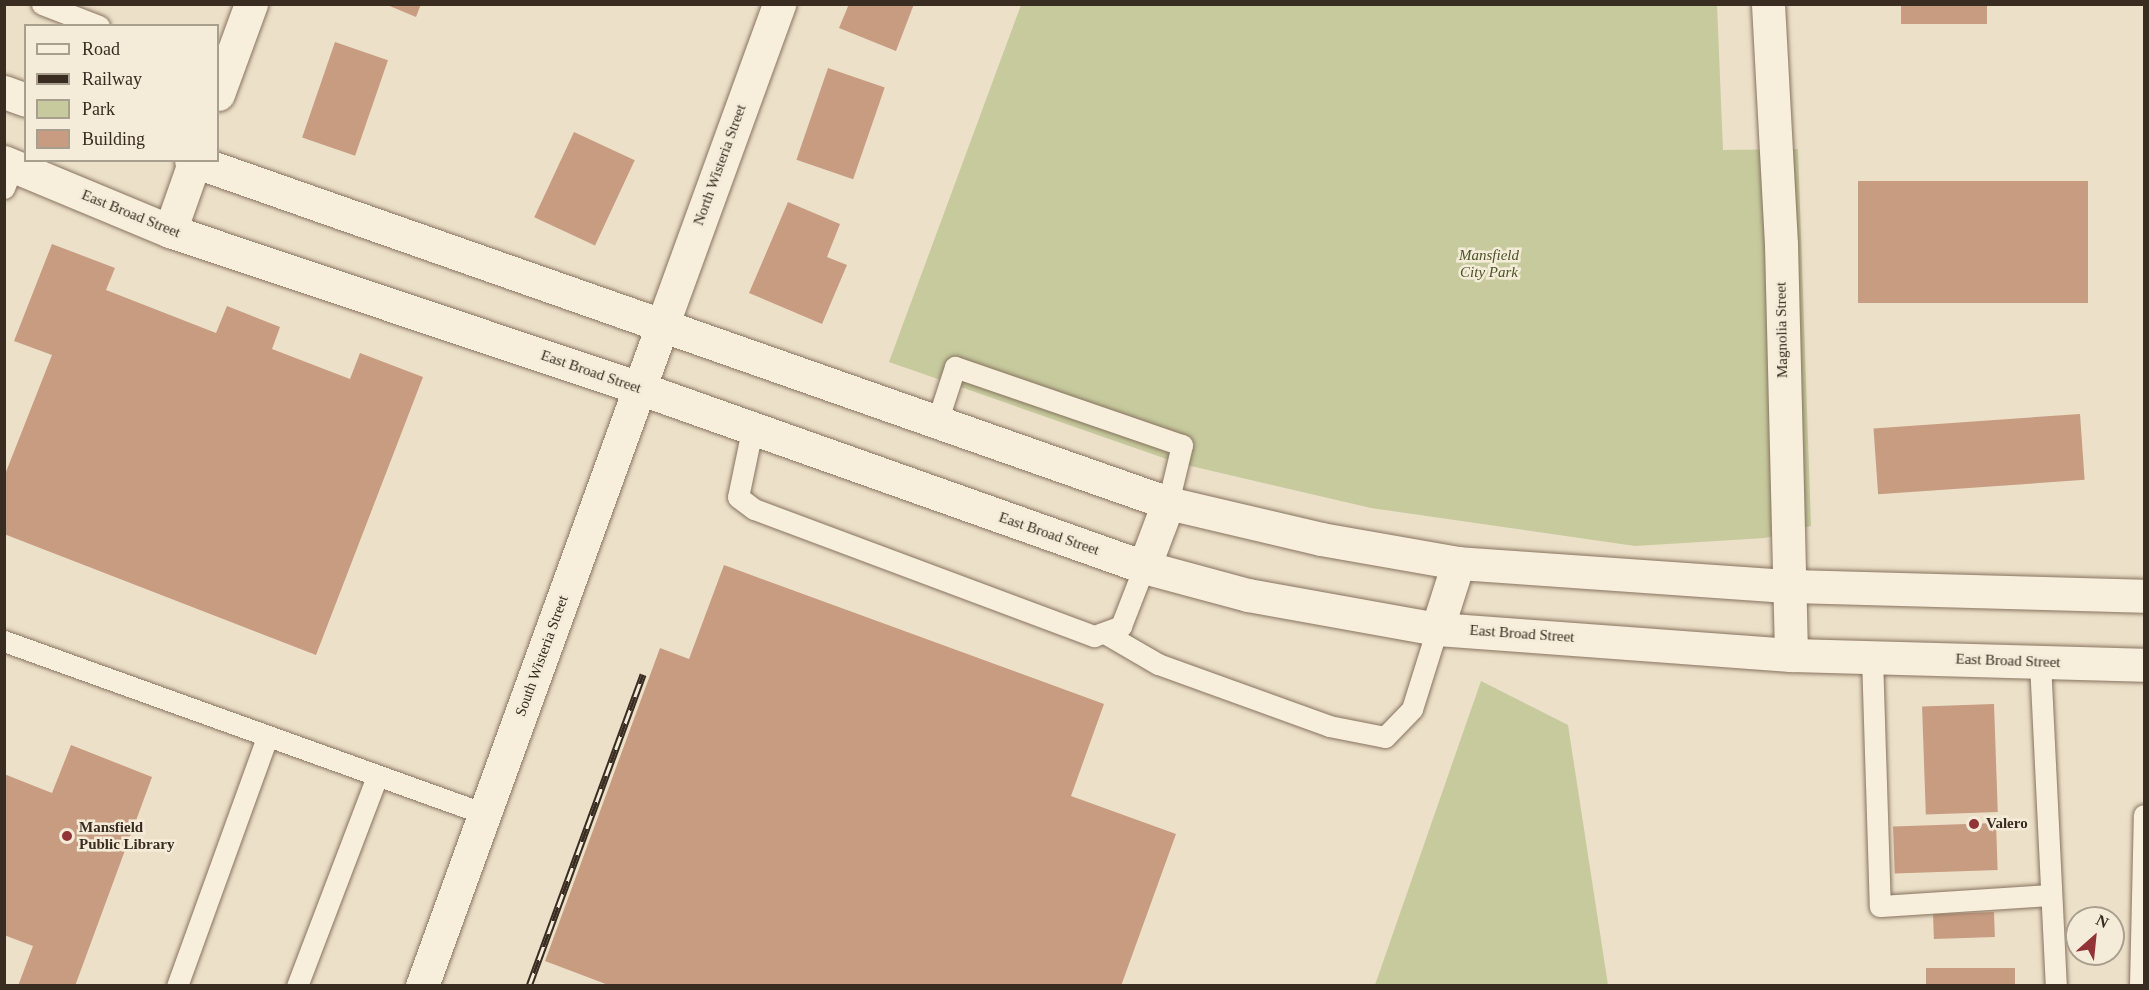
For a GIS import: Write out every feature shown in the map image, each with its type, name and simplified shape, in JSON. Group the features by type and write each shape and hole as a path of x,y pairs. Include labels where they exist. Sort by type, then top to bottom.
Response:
{"main road":[{"path":"220,79 251,4"},
{"name":"North Wisteria Street","path":"662,326 779,4"},
{"name":"Magnolia Street","path":"1768,4 1791,586 1791,655"},
{"path":"4,92 24,99"},
{"path":"170,231 193,162"},
{"path":"196,162 1168,502 1321,539 1458,563 1791,586 2145,596"},
{"name":"East Broad Street","path":"8,172 170,231 639,388 752,430 1144,567 1248,595 1437,629 1791,655 2145,665"},
{"name":"South Wisteria Street","path":"422,986 662,326"},
{"path":"1144,567 1168,502"},
{"path":"1437,629 1458,563"}],"lane":[{"path":"42,4 94,24"},
{"path":"937,422 956,368 1182,445 1168,502"},
{"path":"752,430 738,497 754,509 1094,636 1108,635 1121,626 1144,567"},
{"path":"1108,635 1158,664 1329,726 1385,737 1412,709 1437,629"},
{"path":"4,641 485,814"},
{"path":"1872,657 1880,906 2051,895"},
{"path":"2040,662 2056,986"},
{"path":"177,986 267,737"},
{"path":"297,986 377,776"},
{"path":"2140,986 2145,815"}],"green space":[{"name":"Mansfield City Park","path":"1021,5 1717,5 1723,150 1798,149 1811,526 1765,538 1635,546 1371,508 1178,463 889,362"},
{"path":"1481,681 1568,725 1608,985 1375,985"}],"building":[{"path":"385,4 421,4 416,17"},
{"path":"849,4 914,4 896,51 839,28"},
{"path":"1901,4 1987,4 1987,24 1901,24"},
{"path":"335,42 388,60 355,156 302,137"},
{"path":"828,68 885,88 853,179 796,160"},
{"path":"574,132 635,160 595,246 534,217"},
{"path":"1858,181 2088,181 2088,303 1858,303"},
{"path":"788,202 840,224 827,257 847,265 822,324 749,293"},
{"path":"52,244 115,268 106,290 216,333 227,306 280,327 272,349 350,379 360,353 423,377 316,655 4,534 4,477 52,355 14,341"},
{"path":"2080,414 2085,480 1878,494 1874,428"},
{"path":"724,565 1104,704 1071,796 1176,834 1121,986 611,986 545,961 660,648 689,659"},
{"path":"1994,704 1998,812 1926,814 1922,707"},
{"name":"Mansfield Public Library","path":"71,745 152,777 75,986 18,986 33,946 4,935 4,774 52,793"},
{"path":"1996,823 1998,870 1895,874 1893,827"},
{"path":"1994,912 1995,937 1934,939 1933,914"},
{"path":"1926,968 2015,968 2015,986 1926,986"}],"railway":[{"path":"529,986 643,674"}],"place":[{"name":"Valero","path":"1974,824"},
{"name":"Mansfield Public Library","path":"67,836"}]}
